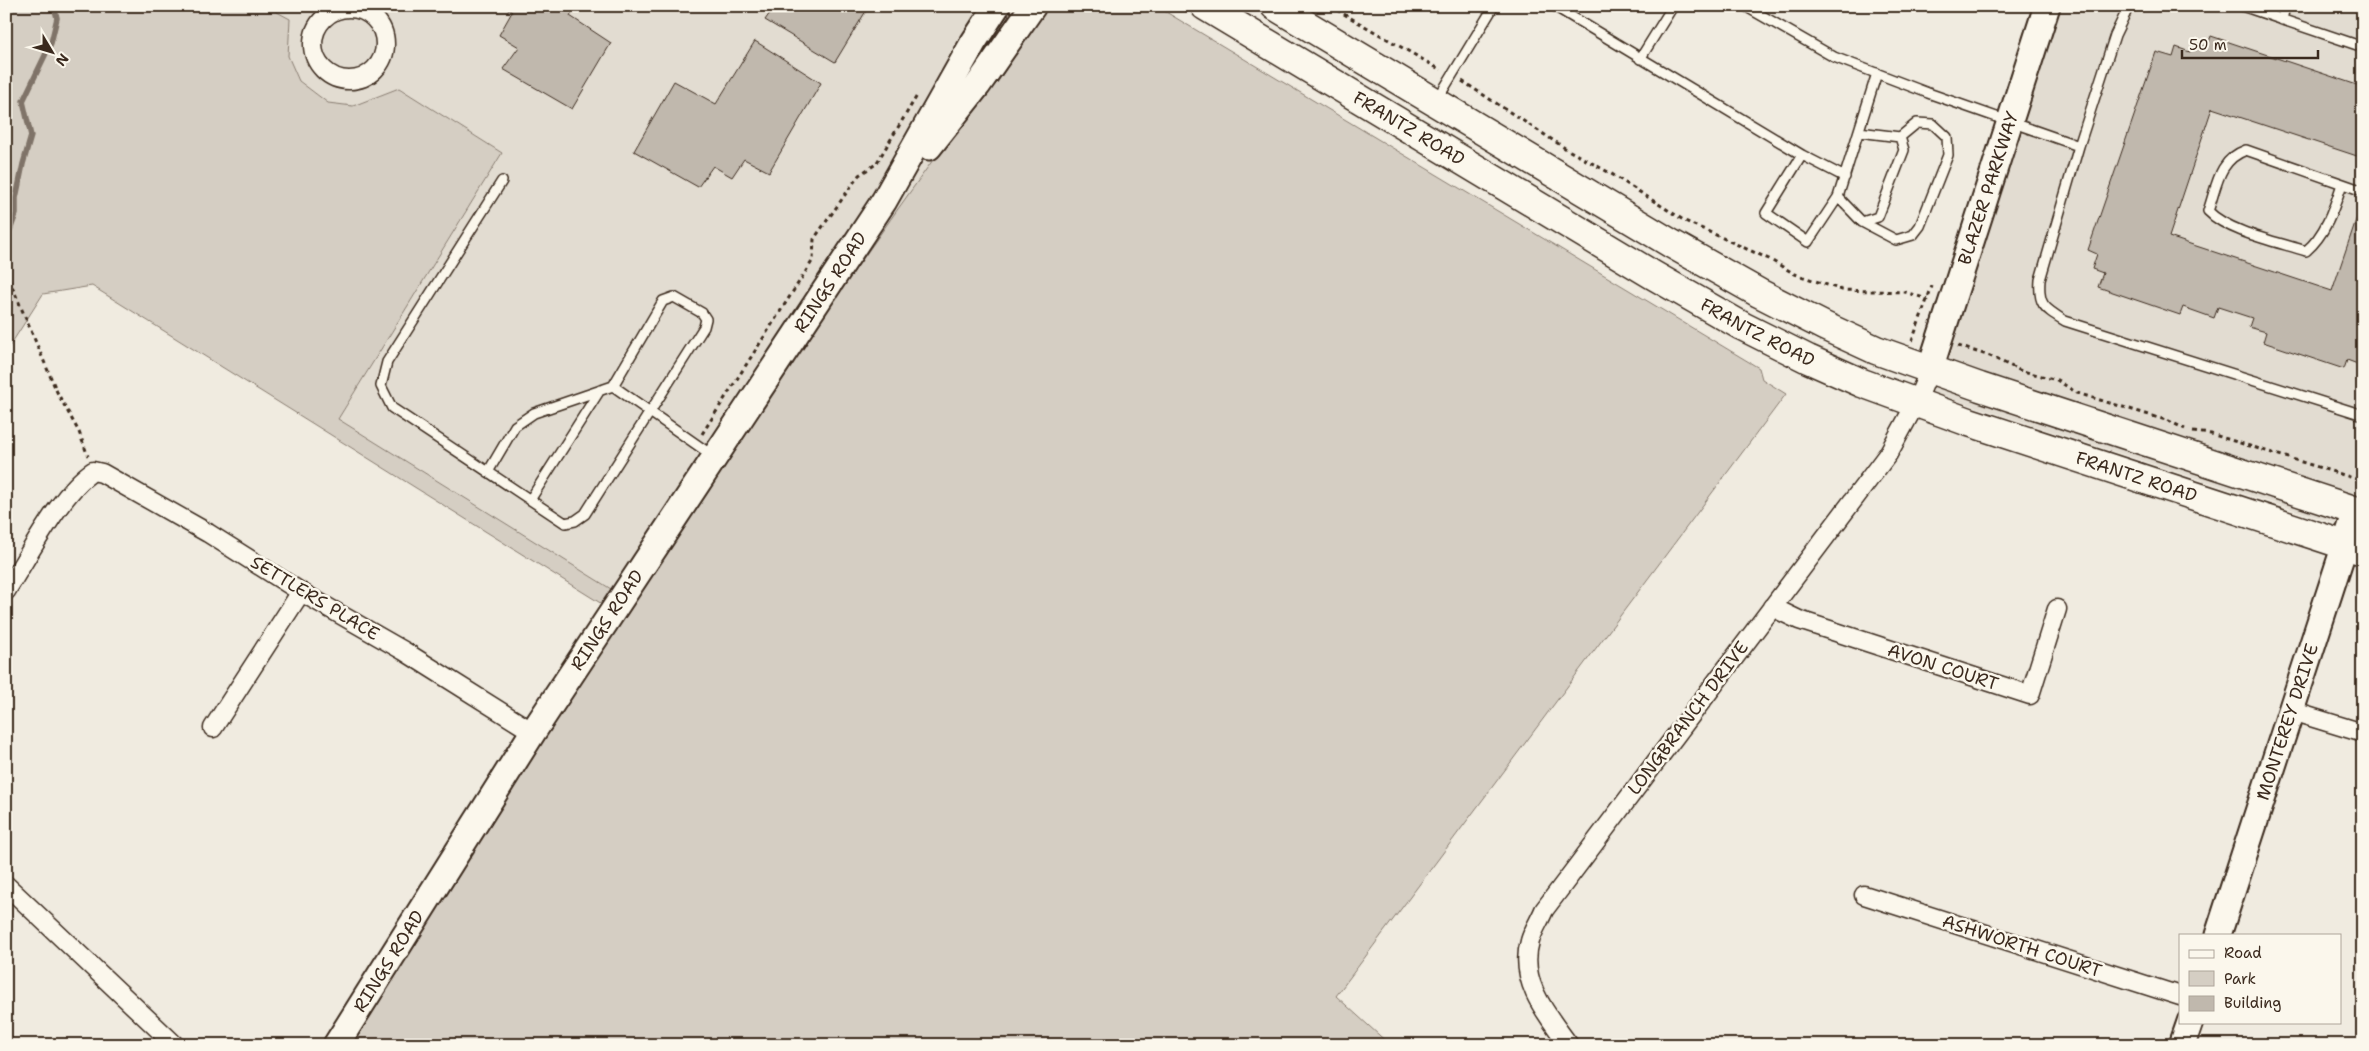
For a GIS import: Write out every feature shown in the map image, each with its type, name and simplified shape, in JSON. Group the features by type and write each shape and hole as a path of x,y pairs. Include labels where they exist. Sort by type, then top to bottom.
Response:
{"main road":[{"name":"RINGS ROAD","path":"336,1045 533,732 884,201 973,43 997,6"},
{"name":"RINGS ROAD","path":"884,201 978,86 1033,6"},
{"name":"FRANTZ ROAD","path":"1205,6 1653,275 1756,332 1862,383 1916,403 2353,548"},
{"name":"FRANTZ ROAD","path":"1275,6 1672,244 1759,293 1876,350 2360,512"},
{"name":"BLAZER PARKWAY","path":"1930,369 2047,6"},
{"path":"1756,332 1802,342 1871,367 1903,374 1930,369"},
{"path":"1916,403 1974,406 2073,417"},
{"name":"MONTEREY DRIVE","path":"2218,934 2291,711 2353,548 2360,512"},
{"path":"2182,1045 2189,1024"}],"street":[{"path":"336,8 358,9 368,14 377,22 382,32 385,43 381,60 370,73 360,79 336,78 317,63 313,52 313,39 316,28 336,8"},
{"name":"LONGBRANCH DRIVE","path":"1569,1045 1541,1008 1528,976 1527,957 1530,941 1544,910 1888,454 1916,403 1930,369"},
{"path":"6,591 67,496 82,478 93,471"},
{"name":"SETTLERS PLACE","path":"93,471 102,473 124,484 301,592 404,651 533,732"},
{"path":"213,728 301,592"},
{"name":"AVON COURT","path":"1772,606 1799,620 2030,695 2057,610"},
{"path":"2291,711 2363,733"},
{"path":"6,885 175,1045"},
{"name":"ASHWORTH COURT","path":"1864,895 2179,996"}],"lane":[{"path":"1436,102 1494,6"},
{"path":"1554,6 1802,155 1845,177"},
{"path":"1640,59 1673,6"},
{"path":"1745,6 1834,57 2079,146"},
{"path":"2129,6 2115,35 2079,146 2040,280 2038,297 2048,311 2065,321 2363,415"},
{"path":"2242,6 2363,47"},
{"path":"2282,20 2285,6"},
{"path":"1802,155 1766,213 1808,242 1838,197 1877,73"},
{"path":"1838,197 1862,222 1896,240 1913,235 1920,226 1948,155 1947,137 1933,124 1917,123 1900,137 1859,132"},
{"path":"1862,222 1878,217 1904,150 1900,137"},
{"path":"2342,184 2332,213 2316,242 2306,252 2214,218 2208,211 2225,163 2234,154 2246,150 2363,191"},
{"path":"488,472 515,426 534,413 612,386 663,301 674,298 702,313 706,319 704,327 648,412 585,514 575,521 565,523 530,500 488,472 392,408 381,386 387,362 502,181"},
{"path":"612,386 715,457"},
{"path":"530,500 600,390"}],"path":[{"path":"1330,6 1452,76 1568,150 1610,173 1685,221 1769,259 1795,274 1842,290 1905,292 1927,299"},
{"path":"6,272 57,392 79,432 93,471"},
{"path":"1915,331 1990,356 2019,370 2057,380 2077,392 2169,421 2187,430 2212,434 2363,482"}],"shaded area":[{"path":"266,6 1047,6 997,83 973,105 821,318 634,603 338,419 502,153 399,88 353,106 328,103 299,81 288,56 290,19"},
{"path":"2038,6 2363,6 2363,532 1912,386"}],"green space":[{"path":"6,6 266,6 290,19 288,56 299,81 328,103 353,106 399,88 502,153 338,419 611,589 602,604 92,286 43,294 6,352"},
{"path":"1047,6 1156,6 1759,368 1762,379 1786,394 1336,996 1390,1045 349,1045 731,452 890,219 973,105 997,83"}],"building":[{"path":"504,6 576,6 570,16 611,43 572,109 503,69 519,47 499,35 512,12"},
{"path":"775,6 869,6 835,62 765,20"},
{"path":"2211,36 2363,87 2363,158 2212,108 2169,237 2332,291 2360,208 2363,209 2363,366 2347,360 2344,369 2263,342 2266,332 2249,327 2252,318 2218,307 2214,318 2183,307 2180,315 2098,287 2103,273 2092,269 2097,254 2088,250 2156,52 2173,57 2176,47 2190,52 2194,42 2207,47"},
{"path":"755,41 821,83 769,172 744,159 732,177 713,166 698,187 634,151 674,81 716,104"}],"waterway":[{"path":"6,241 16,214 16,198 31,136 23,101 51,43 57,18 54,6"}]}
